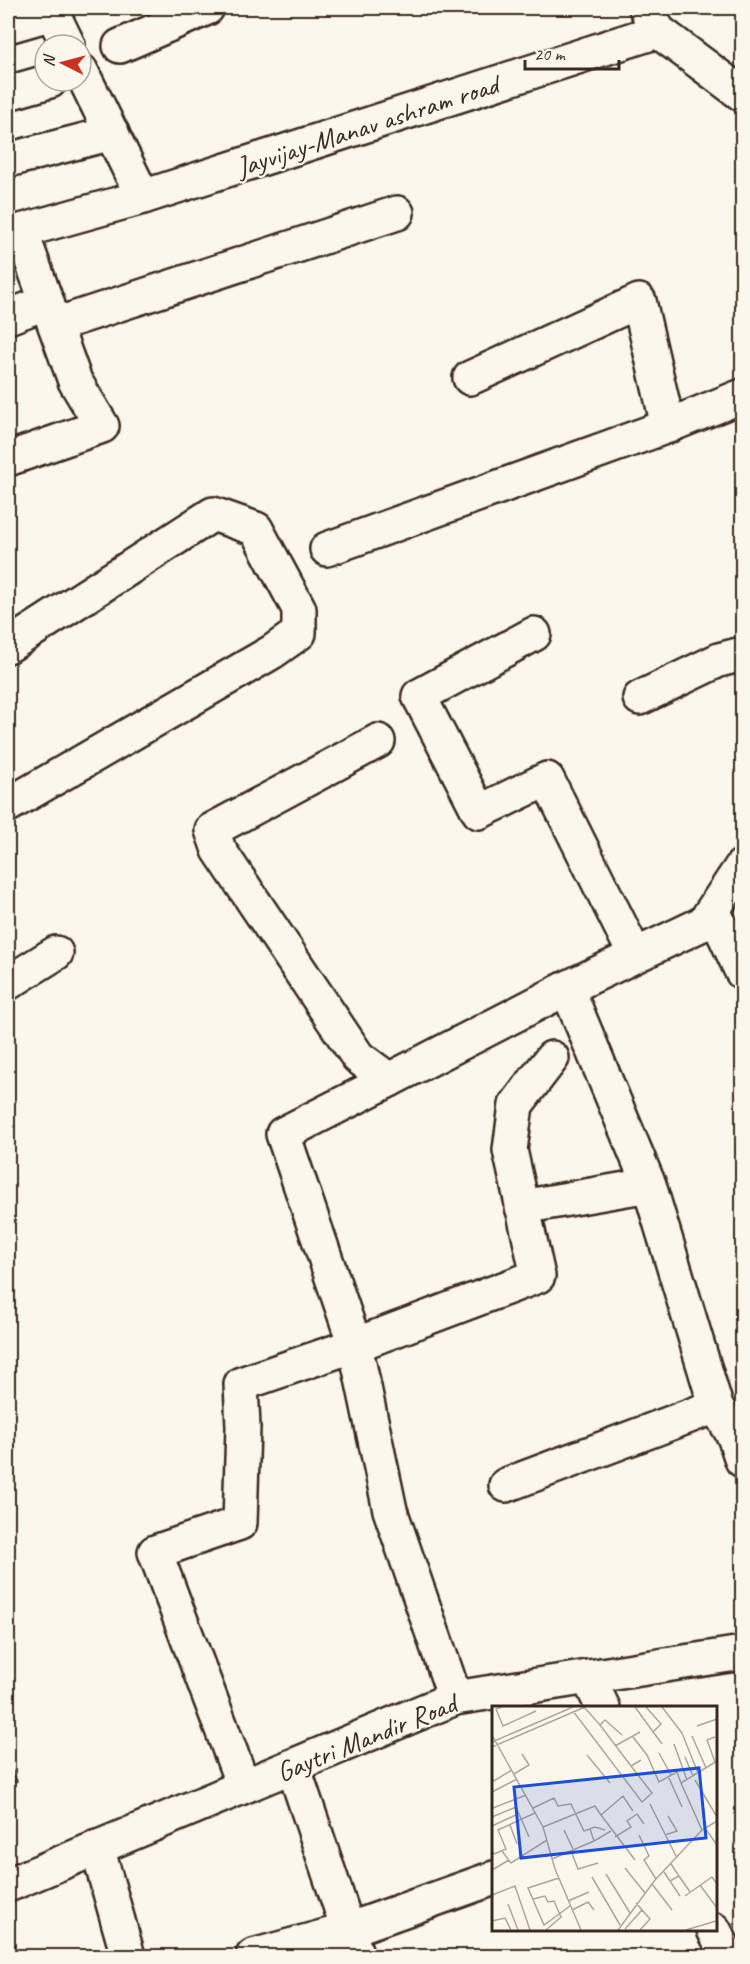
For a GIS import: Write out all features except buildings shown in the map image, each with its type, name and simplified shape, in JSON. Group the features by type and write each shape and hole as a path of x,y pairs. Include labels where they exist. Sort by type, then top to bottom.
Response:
{"street":[{"path":"120,46 207,8"},
{"path":"8,26 51,10 62,33"},
{"name":"Jayvijay-Manav ashram road","path":"51,314 21,231 143,197 652,19 742,94"},
{"path":"8,93 33,86"},
{"path":"92,93 143,197"},
{"path":"8,160 112,133"},
{"path":"8,317 51,314 397,213"},
{"path":"470,378 639,301 668,426"},
{"path":"8,459 102,426 75,381 51,314"},
{"path":"327,549 668,426 742,396"},
{"path":"8,646 213,514 256,529 299,609 298,633 272,652 8,805"},
{"path":"534,634 419,696 479,812 547,779 635,955"},
{"path":"640,698 719,660 742,654"},
{"path":"378,741 212,830 219,850 358,1057 389,1080"},
{"path":"455,1698 390,1510 355,1344 284,1134 567,988 704,923 742,866"},
{"path":"713,910 742,972"},
{"path":"8,984 56,952"},
{"path":"567,988 649,1185 716,1406 740,1443"},
{"path":"243,1785 155,1552 240,1523 243,1428 241,1384 538,1276 510,1150 516,1105 552,1058"},
{"path":"522,1207 649,1185"},
{"path":"506,1485 716,1406"},
{"name":"Gaytri Mandir Road","path":"8,1885 455,1698 742,1653"},
{"path":"588,1677 602,1706"},
{"path":"293,1766 352,1943"},
{"path":"97,1847 128,1956"},
{"path":"272,1954 352,1943 492,1879"},
{"path":"715,1931 728,1956"}]}
